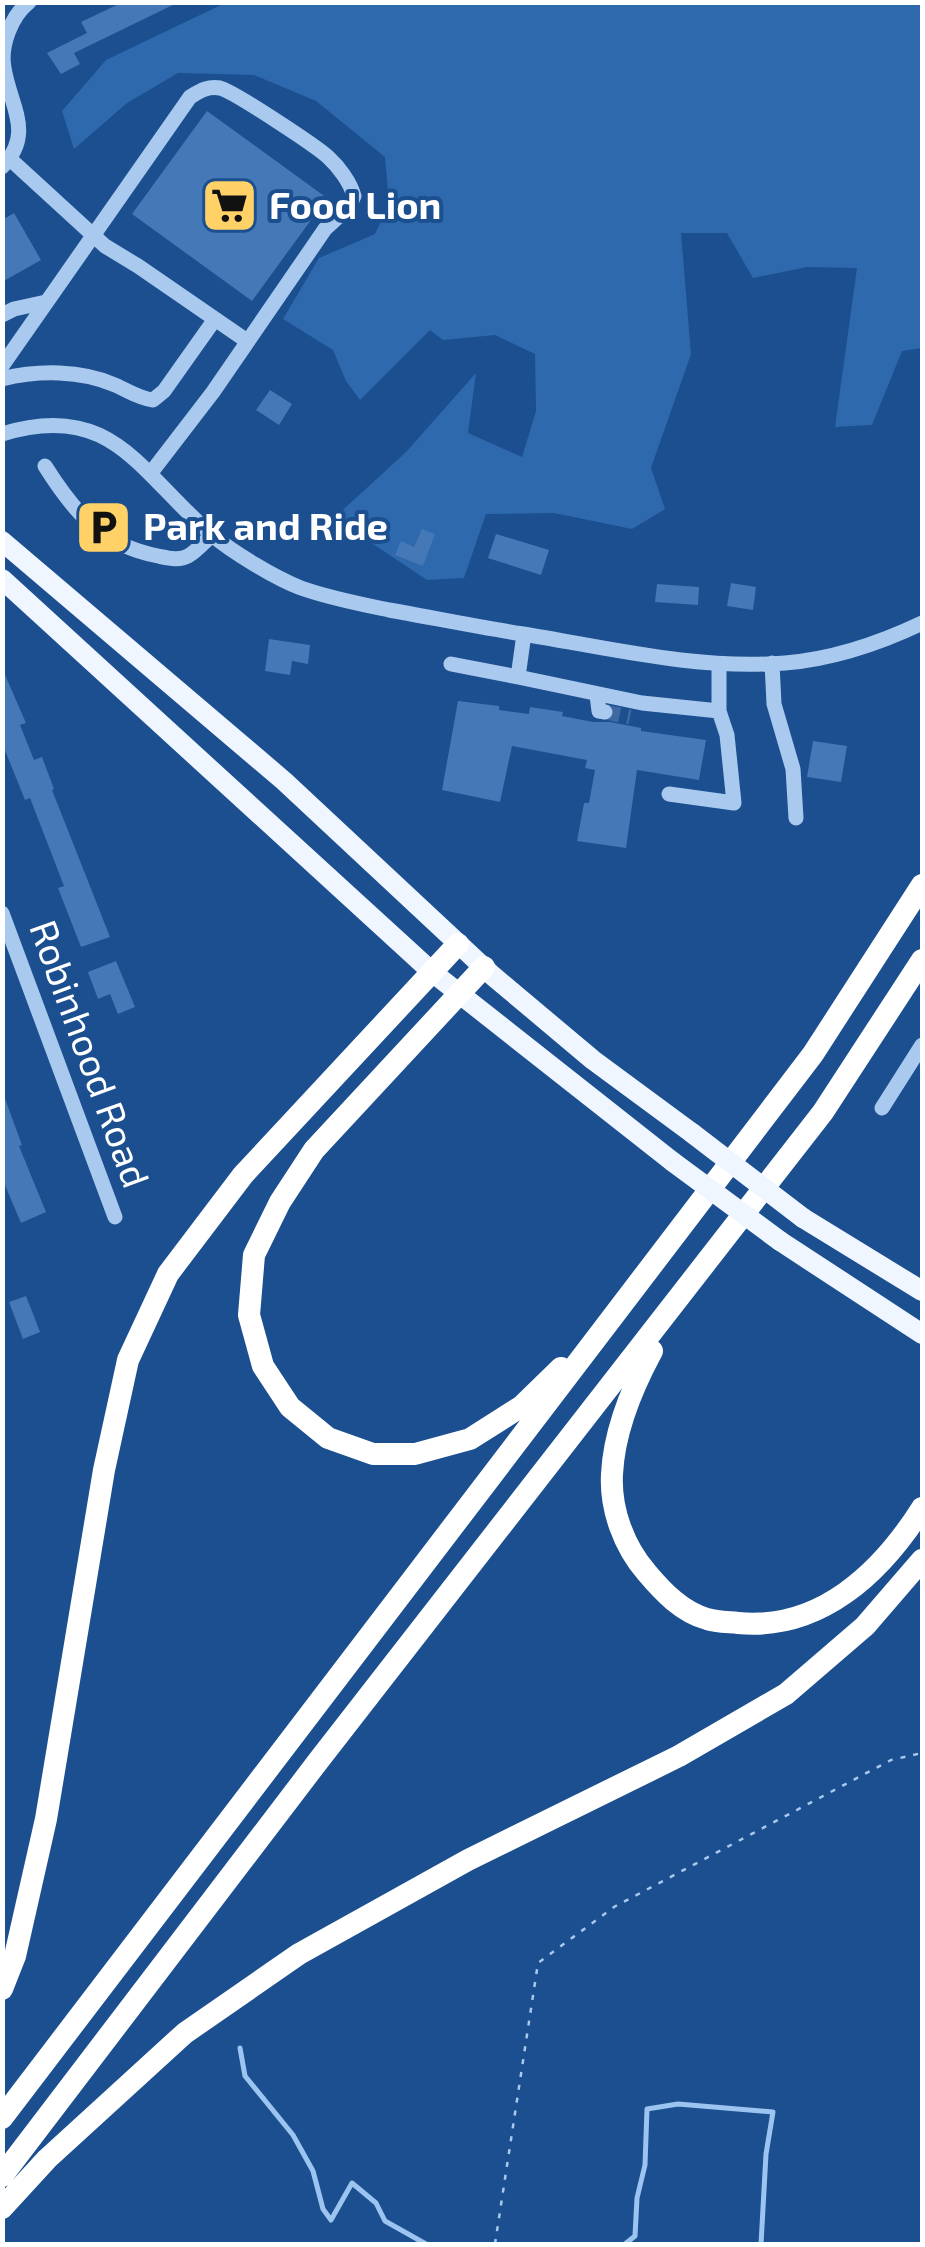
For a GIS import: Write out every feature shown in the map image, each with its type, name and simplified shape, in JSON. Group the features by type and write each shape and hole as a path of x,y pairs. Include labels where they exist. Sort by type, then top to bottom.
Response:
{"highway":[{"path":"2,2118 814,1054 922,885"},
{"path":"2,1989 15,1956 46,1819 104,1470 128,1360 168,1274 243,1175 458,944"},
{"path":"2,2176 318,1760 823,1112 922,960"},
{"path":"484,967 314,1150 280,1202 254,1255 249,1315 263,1366 290,1407 328,1438 373,1454 415,1454 470,1439 522,1406 617,1313"},
{"path":"686,1288 637,1378 619,1432 611,1476 617,1520 638,1562 668,1597 706,1619 763,1625 804,1616 850,1590 901,1542 922,1508"},
{"path":"2,2208 47,2159 185,2033 300,1954 468,1860 679,1756 786,1694 864,1626 922,1560"}],"main road":[{"path":"2,541 284,781 458,944 593,1060 803,1218 922,1291"},
{"path":"2,579 458,994 780,1241 922,1334"}],"street":[{"path":"29,2 9,31 5,48 4,66 20,135 6,163 105,246 247,341"},
{"path":"2,366 190,97 203,88 220,88 238,96 327,156 351,185 354,196 325,229 213,392 150,474"},
{"path":"2,315 46,302"},
{"path":"2,379 58,373 97,378 152,400 173,380 215,319"},
{"path":"2,434 57,423 104,436 150,474 212,535 300,587 358,603 719,665 787,663 830,655 922,623"},
{"path":"45,466 68,502 87,522 115,541 172,559 188,556 212,535"},
{"path":"518,677 524,634"},
{"path":"772,663 774,704 793,769 796,818"},
{"path":"451,664 642,703 719,710"},
{"path":"668,794 734,802 727,735 719,710 719,665"},
{"path":"597,694 599,711 605,712"},
{"path":"630,717 639,712 642,703"},
{"name":"Robinhood Road","path":"2,913 116,1217"},
{"path":"882,1108 922,1045"}],"path":[{"path":"495,2244 538,1963 614,1907 891,1760 922,1753"}],"shaded area":[{"path":"225,3 922,3 922,348 902,351 872,425 835,427 857,268 807,267 753,278 727,233 681,233 691,354 651,468 665,509 632,529 554,513 486,514 464,578 427,580 334,518 406,452 476,373 468,433 522,457 536,411 535,354 495,335 443,340 430,330 360,400 346,381 333,350 283,319 319,258 375,234 389,204 385,157 316,101 254,75 178,73 127,103 74,149 62,111 106,60"}],"building":[{"path":"123,2 179,2 74,53 80,64 61,74 47,53 87,33 81,22"},
{"name":"Food Lion","path":"207,111 327,198 252,301 132,214"},
{"path":"14,213 41,260 2,282 2,220"},
{"path":"270,390 292,404 279,425 256,410"},
{"path":"422,529 435,534 423,566 395,555 401,541 414,547"},
{"path":"496,534 549,550 541,575 488,558"},
{"path":"731,583 756,587 753,610 727,606"},
{"path":"657,584 699,587 698,605 655,602"},
{"path":"269,639 310,645 308,664 292,661 290,675 265,671"},
{"path":"2,668 26,723 20,725 34,760 42,757 110,937 81,947 58,888 64,886 30,798 25,800 2,743"},
{"path":"458,701 529,714 530,707 563,712 562,716 706,740 699,780 637,770 626,848 577,841 595,770 585,768 587,760 512,746 500,802 442,790"},
{"path":"813,741 847,746 841,782 807,777"},
{"path":"116,961 135,1007 118,1014 110,994 98,999 88,972"},
{"path":"4,1096 46,1212 21,1223 2,1178"},
{"path":"26,1296 40,1332 23,1339 9,1302"}],"waterway":[{"path":"240,2048 245,2076 293,2135 313,2171 323,2209 331,2220 352,2183 376,2203 385,2221 426,2244"},
{"path":"625,2244 635,2236 637,2198 645,2165 647,2109 678,2104 773,2112 766,2154 761,2244"}],"tunnel":[{"path":"605,712 630,717"}],"place":[{"name":"Food Lion","path":"230,206"},
{"name":"Park and Ride","path":"104,527"}]}
